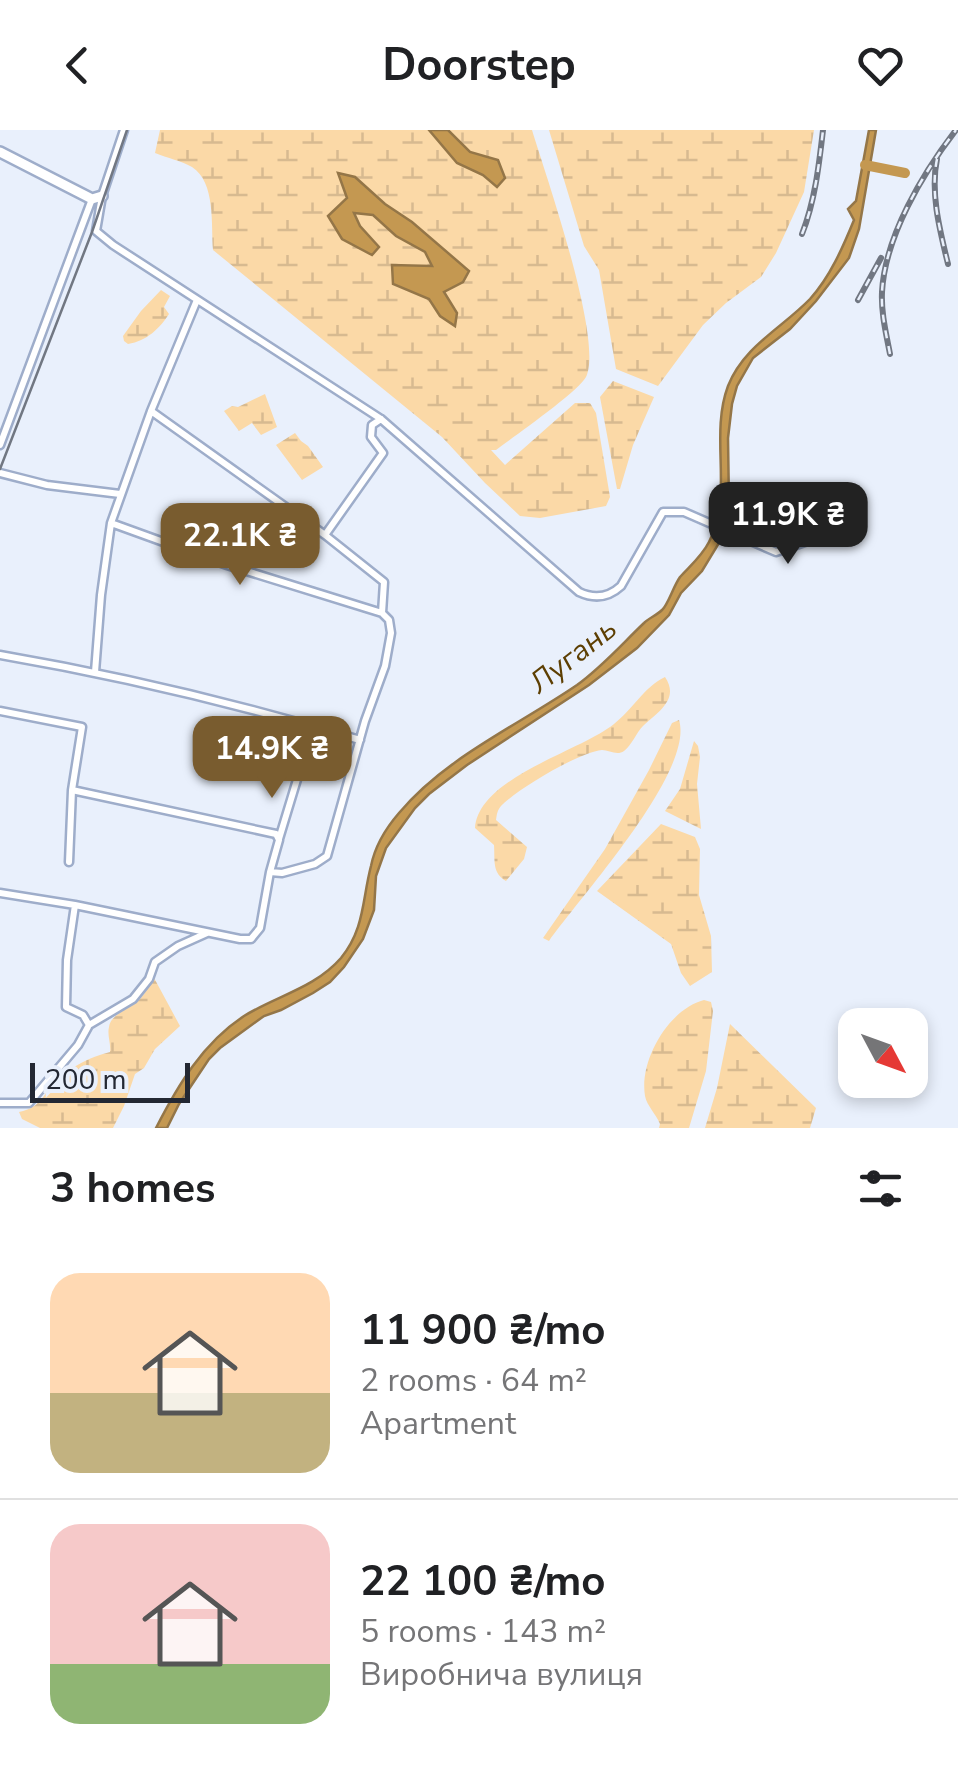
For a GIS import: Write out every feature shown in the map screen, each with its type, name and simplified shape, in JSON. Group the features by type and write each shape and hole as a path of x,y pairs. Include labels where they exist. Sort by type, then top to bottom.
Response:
{"street":[{"path":"0,446 124,130"},
{"path":"0,152 97,198"},
{"path":"97,198 96,231 113,246 380,418 590,598 612,594 621,586 664,512 684,512 776,552 819,537"},
{"path":"95,672 111,523 197,300"},
{"path":"151,411 384,582 382,614"},
{"path":"325,535 384,453 372,437 372,425 380,418"},
{"path":"0,474 47,486 120,494"},
{"path":"111,523 382,614 389,620 389,649 326,856 314,864 282,873 270,872"},
{"path":"0,654 272,714 360,740"},
{"path":"0,712 82,727 72,790 70,862"},
{"path":"0,893 251,940 260,928 270,872 299,773"},
{"path":"72,790 270,832 279,840"},
{"path":"75,905 67,960 66,1007 84,1015 89,1025"},
{"path":"0,1103 29,1103 68,1058 89,1025 133,999 148,980 155,962 208,932"}],"green space":[{"path":"160,130 532,130 571,256 587,329 589,358 581,384 491,450 505,465 575,403 590,403 596,413 610,497 606,506 540,518 520,516 442,437 213,250 211,205 205,183 192,167 155,153"},
{"path":"549,130 814,130 804,192 776,253 761,277 703,325 658,386 616,369 599,270 584,246"},
{"path":"161,290 170,296 164,307 169,314 152,333 128,344 123,336"},
{"path":"613,381 654,397 633,445 620,489 600,397"},
{"path":"265,394 277,427 261,435 252,423 239,431 224,411"},
{"path":"295,433 323,467 302,480 276,445"},
{"path":"665,677 669,698 624,751 602,750 579,757 533,782 501,806 496,820 527,847 524,859 506,881 502,878 495,866 494,845 475,828 481,810 493,794 533,767 614,724"},
{"path":"679,720 679,742 670,770 653,801 549,941 543,938 605,849 672,723"},
{"path":"694,741 700,757 697,784 701,829 665,811 680,789"},
{"path":"661,824 695,837 700,849 699,895 711,936 712,972 690,986 671,944 597,891"},
{"path":"153,976 180,1026 135,1074 113,1128 40,1128 22,1119 19,1112 38,1103 63,1075 110,1052 110,1022 140,999"},
{"path":"704,1000 711,1002 713,1011 706,1071 689,1128 659,1128 645,1096 644,1082 652,1052 679,1014"},
{"path":"730,1024 816,1108 810,1128 705,1128"}],"shaded area":[{"path":"429,130 448,130 470,152 498,160 505,178 497,187 483,175 457,163"},
{"path":"869,130 876,130 859,229 849,258 790,329 753,358 737,386 728,438 728,522 702,571 681,593 669,615 637,648 589,685 467,765 415,808 386,848 376,876 374,910 363,939 344,967 330,982 264,1016 220,1048 179,1104 167,1128 156,1128 183,1081 229,1027 319,977 341,958 359,925 378,844 418,793 460,759 577,685 664,608 680,577 706,547 716,523 721,485 721,425 728,386 764,338 810,299 824,281 854,220 848,209 856,201"},
{"path":"338,173 355,177 469,271 463,282 444,292 457,313 455,326 440,316 429,299 393,284 392,265 432,266 425,252 396,236 373,215 354,213 379,247 372,255 342,239 328,216 347,198"}],"waterway":[{"path":"865,165 905,173"}],"tram line":[{"path":"0,469 92,232 127,130"}],"railway":[{"path":"802,234 813,196 823,130"},
{"path":"890,354 882,300 890,249 919,185 956,130"},
{"path":"937,159 935,198 948,264"},
{"path":"858,300 881,258"}],"water label":[{"name":"Лугань","path":"573,656"}]}
